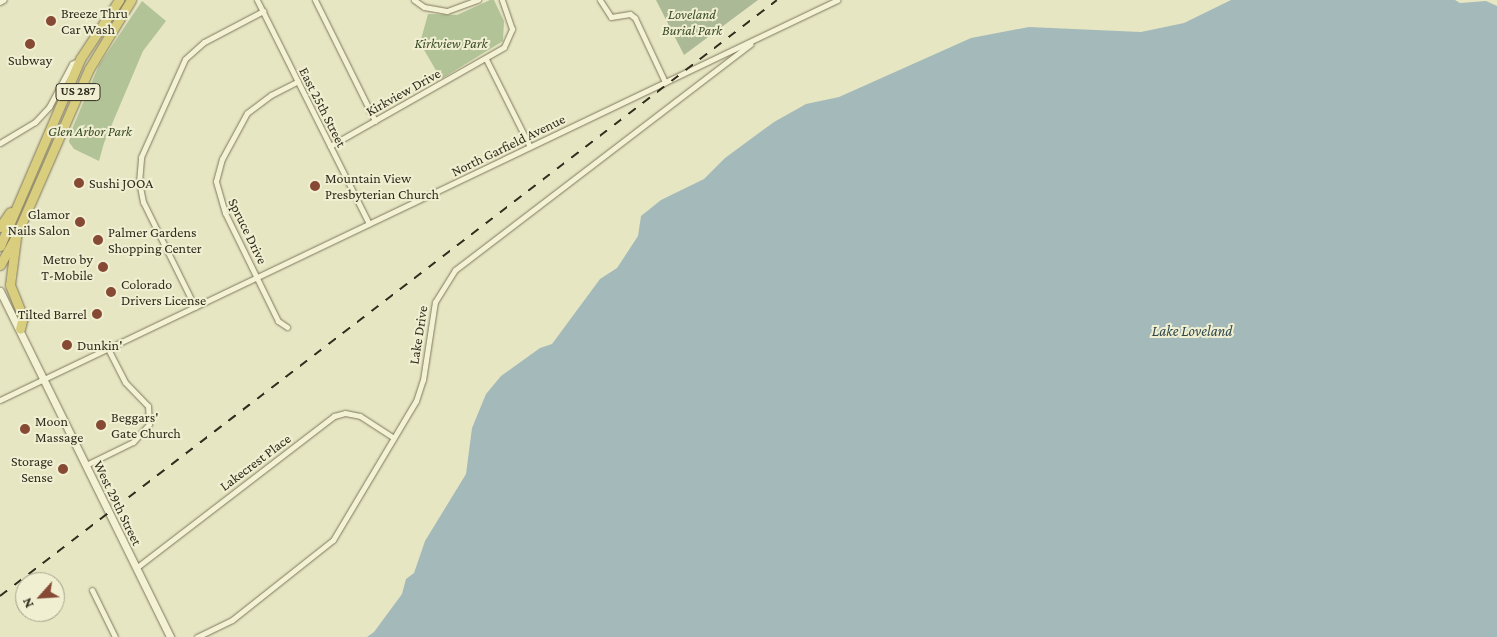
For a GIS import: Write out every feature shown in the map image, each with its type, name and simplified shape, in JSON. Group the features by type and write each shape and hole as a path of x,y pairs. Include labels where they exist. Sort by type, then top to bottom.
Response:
{"highway":[{"name":"US 287","path":"0,246 80,59 118,0"},
{"name":"US 287","path":"0,265 16,236 88,69 131,0"},
{"path":"0,227 26,186"},
{"path":"16,236 10,285 23,317 20,330"}],"main road":[{"name":"West 29th Street","path":"0,291 45,379 170,637"}],"street":[{"name":"East 25th Street","path":"257,0 369,224"},
{"path":"315,0 375,120"},
{"path":"414,0 424,7 447,11 478,0"},
{"name":"Kirkview Drive","path":"330,146 486,59 504,47 511,35 511,21 502,0"},
{"path":"600,0 611,17 630,14 635,18 665,82"},
{"name":"North Garfield Avenue","path":"0,400 837,0"},
{"path":"195,307 143,202 139,182 141,157 185,59 204,42 263,11"},
{"name":"Lake Drive","path":"198,637 232,620 330,544 418,395 435,302 449,277 757,38"},
{"path":"0,142 35,122 49,107 72,64 80,59"},
{"path":"486,59 530,147"},
{"name":"Spruce Drive","path":"287,327 278,320 220,201 217,175 235,132 247,113 271,95 298,82"},
{"path":"86,464 133,442 149,424 148,406 125,382 108,349"},
{"name":"Lakecrest Place","path":"136,568 334,416 345,413 360,416 394,438"},
{"path":"92,590 115,637"}],"green space":[{"name":"Kirkview Park","path":"490,0 494,0 504,21 503,41 441,79 420,43 428,14 457,15"},
{"name":"Loveland Burial Park","path":"656,0 758,0 684,55"},
{"name":"Glen Arbor Park","path":"142,1 166,21 143,51 104,143 99,161 74,149 69,142 70,134 99,65"}],"water":[{"name":"Lake Loveland","path":"1231,0 1455,0 1460,3 1486,1 1497,6 1497,637 367,637 374,632 402,594 406,579 414,573 425,541 466,474 472,428 486,394 501,376 540,348 552,344 600,279 617,268 638,236 641,216 661,200 704,179 725,158 774,122 806,104 839,97 971,38 1029,27 1141,32 1184,23"}],"railway":[{"path":"0,596 777,0"}],"place":[{"name":"Breeze Thru Car Wash","path":"51,21"},
{"name":"Subway","path":"30,44"},
{"name":"Sushi JOOA","path":"79,183"},
{"name":"Mountain View Presbyterian Church","path":"315,186"},
{"name":"Glamor Nails Salon","path":"80,222"},
{"name":"Palmer Gardens Shopping Center","path":"98,240"},
{"name":"Metro by T-Mobile","path":"103,267"},
{"name":"Colorado Drivers License","path":"111,292"},
{"name":"Tilted Barrel","path":"97,314"},
{"name":"Dunkin'","path":"67,345"},
{"name":"Beggars' Gate Church","path":"101,425"},
{"name":"Moon Massage","path":"25,429"},
{"name":"Storage Sense","path":"63,469"}]}
